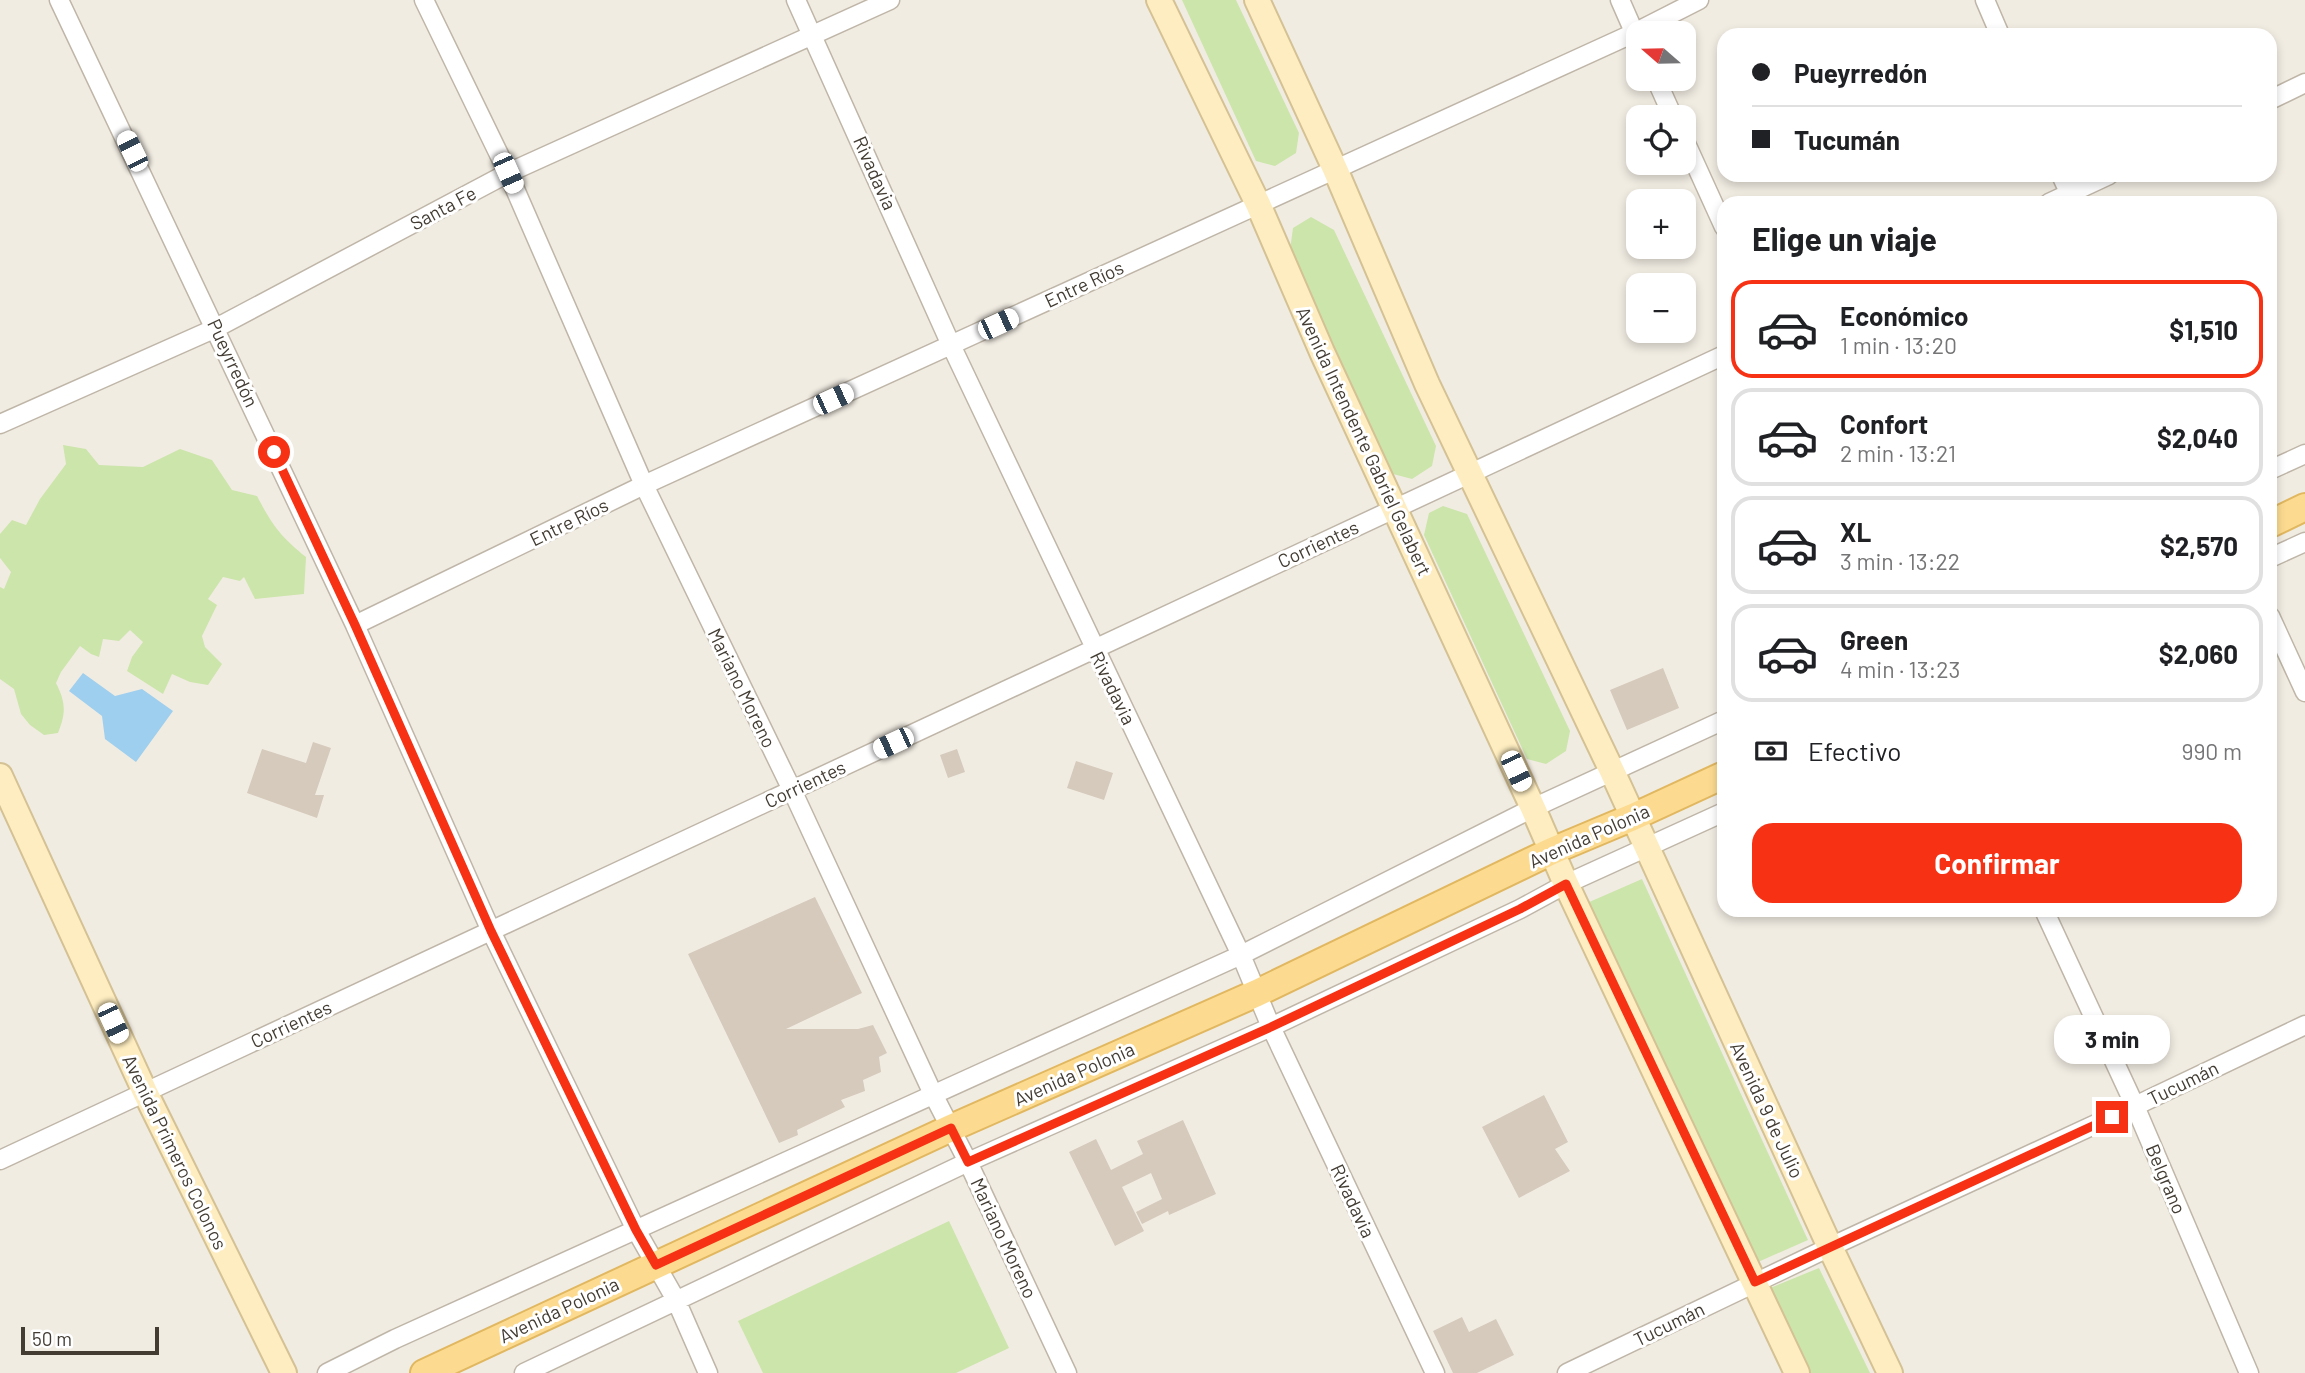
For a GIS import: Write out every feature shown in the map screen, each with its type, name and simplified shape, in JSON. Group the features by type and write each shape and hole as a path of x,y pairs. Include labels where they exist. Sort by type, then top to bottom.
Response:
{"main road":[{"name":"Avenida Intendente Gabriel Gelabert","path":"1159,0 1258,204 1322,352 1566,884"},
{"path":"1257,0 1335,169 1427,384 1646,846"},
{"path":"2277,521 2305,507"},
{"name":"Avenida Polonia","path":"424,1373 951,1128 1257,993 1552,851 1717,778"},
{"name":"Avenida Primeros Colonos","path":"1,782 145,1093 284,1373"},
{"name":"Avenida 9 de Julio","path":"1646,846 1890,1373"},
{"path":"1566,884 1797,1373"}],"street":[{"name":"Pueyrredón","path":"59,0 355,625 491,931 636,1230 676,1300 708,1373"},
{"name":"Mariano Moreno","path":"424,0 508,173 644,485 792,790 933,1094 968,1162 1067,1373"},
{"name":"Rivadavia","path":"796,0 951,345 1241,955 1271,1027 1435,1373"},
{"name":"Santa Fe","path":"0,424 216,328 508,173 890,0"},
{"path":"1620,0 1629,21"},
{"name":"Entre Ríos","path":"1663,21 1699,0"},
{"path":"1985,0 1997,28"},
{"name":"Entre Ríos","path":"355,625 644,485 1335,169 1626,41"},
{"path":"2277,97 2305,83"},
{"path":"1696,165 1717,212"},
{"path":"2075,196 2098,182"},
{"name":"Corrientes","path":"0,1160 1717,358"},
{"path":"2277,467 2305,454"},
{"path":"2277,555 2305,542"},
{"path":"2277,632 2305,692"},
{"path":"327,1373 395,1339 1241,955 1533,808 1717,723"},
{"name":"Avenida Polonia","path":"524,1373 968,1162 1271,1027 1520,909 1566,884 1717,815"},
{"name":"Belgrano","path":"2047,917 2135,1107 2249,1373"},
{"name":"Tucumán","path":"1567,1373 1755,1282 2305,1026"}],"green space":[{"path":"1182,0 1236,0 1299,133 1296,153 1275,166 1256,161"},
{"path":"1311,217 1334,230 1436,446 1432,466 1412,479 1393,474 1290,250 1293,228"},
{"path":"63,445 86,449 99,465 143,467 180,449 212,460 232,490 257,496 278,530 306,557 304,594 255,599 244,577 240,581 223,577 208,599 217,605 202,636 205,647 222,664 208,685 190,682 172,674 163,694 127,671 132,657 143,642 130,630 119,641 103,639 99,657 80,646 56,683 64,708 58,733 44,735 21,714 14,689 0,679 0,587 4,589 11,572 0,558 0,534 12,520 26,525 40,499 66,464"},
{"path":"1443,506 1467,514 1570,731 1566,751 1546,764 1527,759 1424,535 1429,513"},
{"path":"1642,879 1808,1240 1758,1262 1587,903"},
{"path":"949,1221 1009,1348 956,1373 763,1373 738,1321"},
{"path":"1819,1268 1870,1373 1810,1373 1770,1288"}],"water":[{"path":"83,673 115,696 142,689 173,711 136,762 105,739 102,716 69,691"}],"building":[{"path":"1663,668 1679,708 1627,730 1610,690"},
{"path":"313,742 331,748 315,795 324,795 317,818 247,793 262,749 306,763"},
{"path":"957,749 965,772 948,778 940,755"},
{"path":"1076,761 1113,773 1104,800 1067,788"},
{"path":"815,897 862,993 786,1029 858,1029 873,1025 887,1053 879,1057 881,1072 863,1080 865,1091 841,1100 845,1107 797,1130 798,1135 779,1143 688,954"},
{"path":"1544,1095 1568,1142 1555,1149 1570,1171 1519,1198 1482,1127"},
{"path":"1183,1120 1216,1194 1169,1215 1168,1211 1142,1224 1136,1212 1162,1199 1151,1173 1122,1187 1144,1231 1115,1246 1069,1152 1096,1139 1111,1170 1143,1154 1137,1141"},
{"path":"1462,1317 1469,1332 1496,1319 1514,1355 1477,1373 1453,1373 1433,1331"}],"route":[{"path":"274,452 355,625 491,931 636,1230 656,1265 951,1128 968,1162 1271,1027 1520,909 1566,884 1755,1282 2112,1117"}]}
